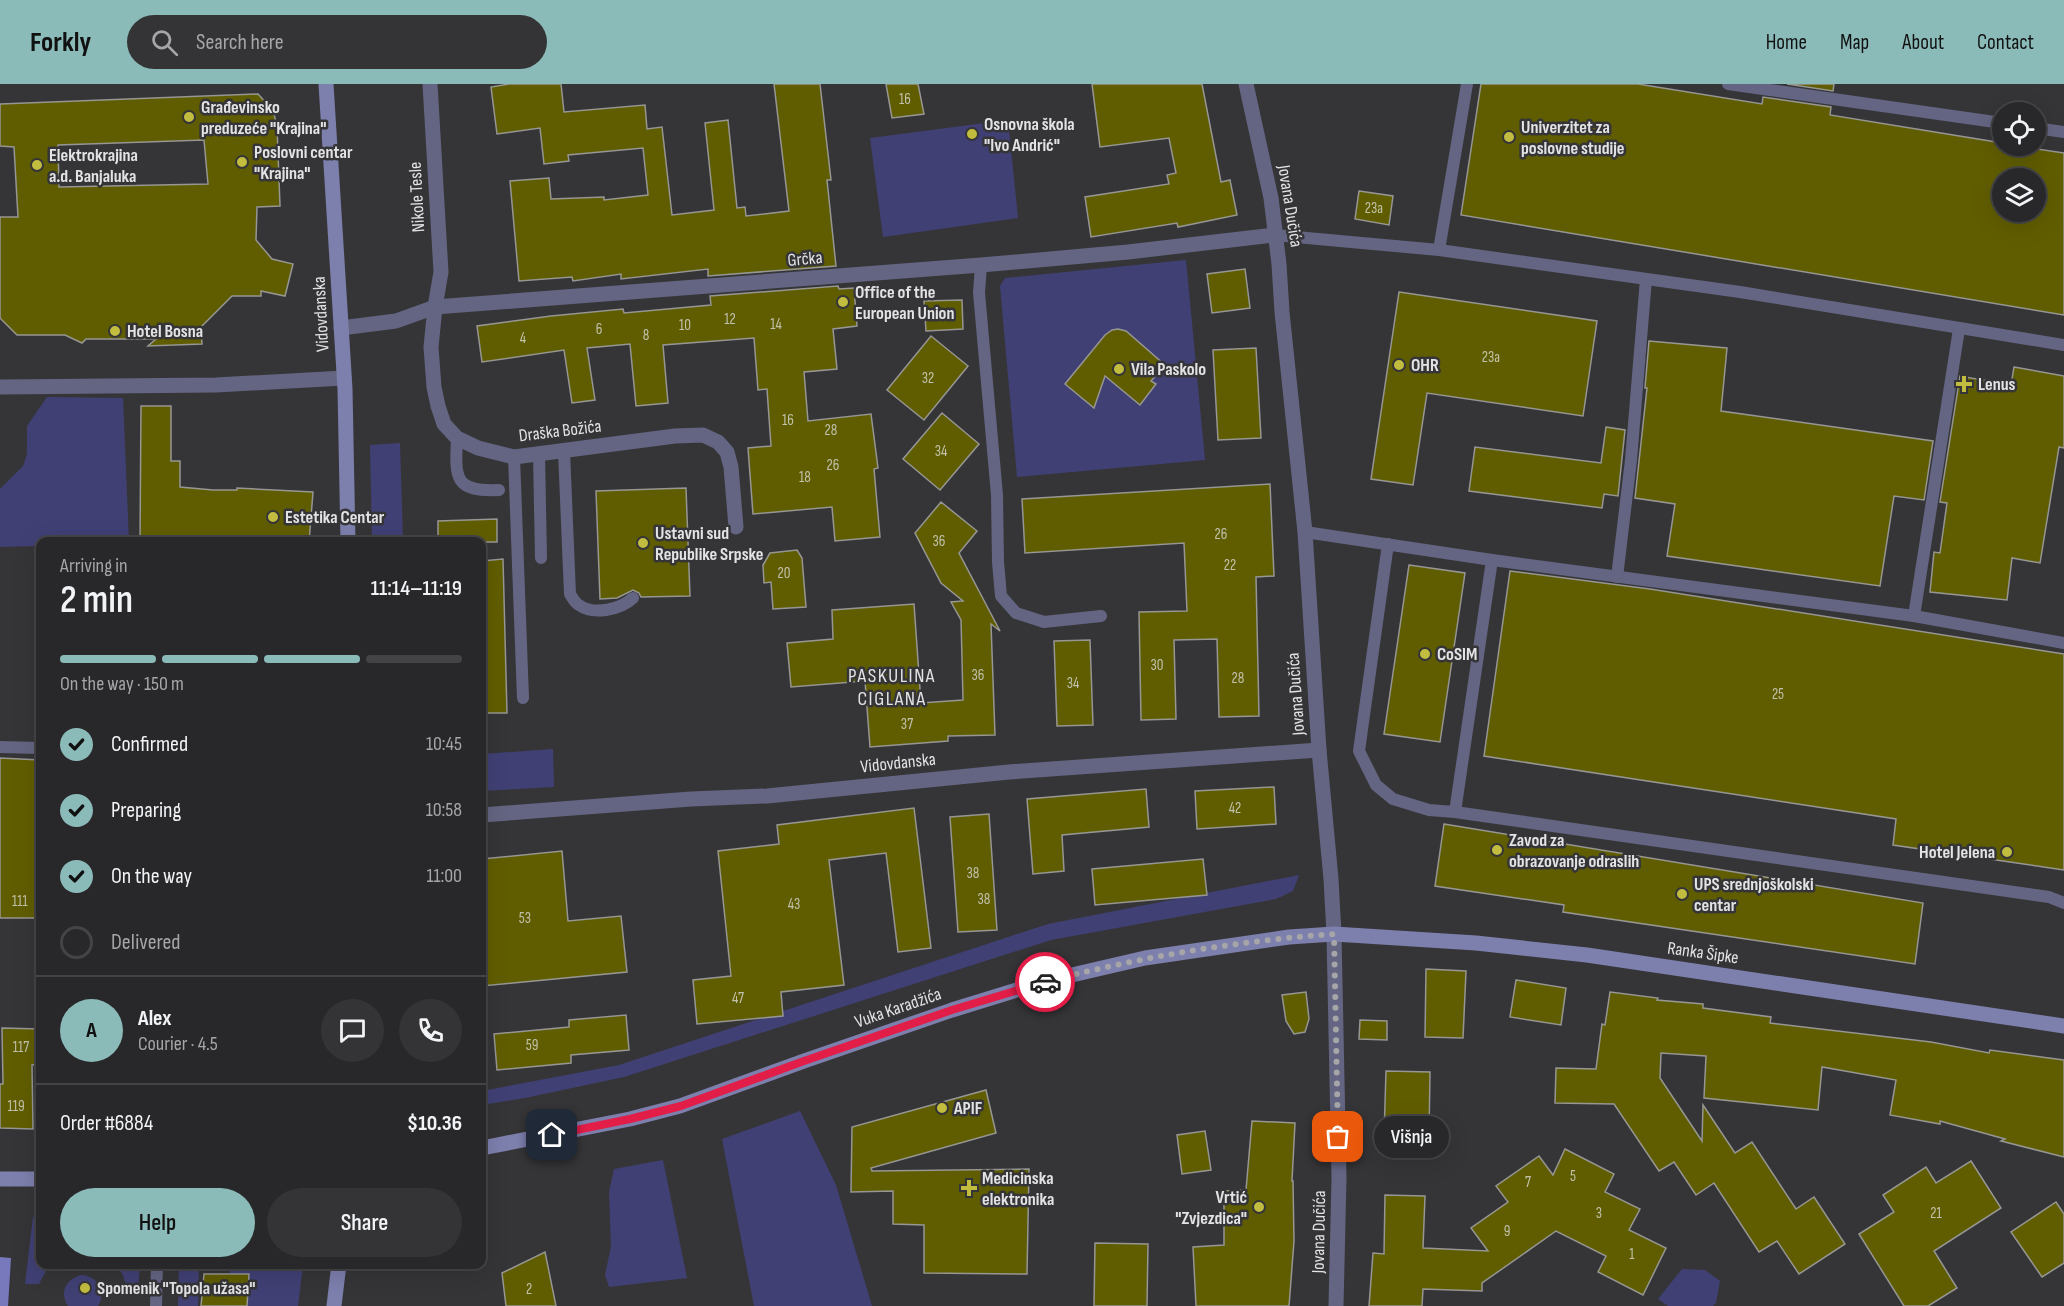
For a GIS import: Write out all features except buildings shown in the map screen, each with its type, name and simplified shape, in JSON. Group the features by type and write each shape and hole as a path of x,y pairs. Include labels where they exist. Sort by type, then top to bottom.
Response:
{"main road":[{"name":"Vidovdanska","path":"327,84 344,378 348,537"},
{"name":"Ranka Šipke","path":"1334,934 1587,955 2064,1026"},
{"name":"Vuka Karadžića","path":"486,1147 630,1119 681,1106 952,1010 1046,981 1145,958 1197,949 1290,937 1334,934"},
{"path":"0,1179 36,1179"},
{"path":"334,1306 338,1269"}],"street":[{"name":"Nikole Tesle","path":"430,84 441,272 435,307"},
{"name":"Jovana Dučića","path":"1246,84 1271,198 1279,264 1305,532 1319,750 1331,879 1339,1178 1336,1306"},
{"name":"Grčka","path":"341,328 396,321 435,307 981,265 1116,253 1274,235"},
{"path":"435,307 431,347 438,406 444,424 457,438"},
{"path":"0,387 216,385 344,378"},
{"name":"Draška Božića","path":"457,438 492,452 514,457 675,436 703,435 718,442 727,452 731,466 736,527"},
{"name":"Vidovdanska","path":"486,815 691,799 767,796 1024,770 1319,750"}],"lane":[{"path":"1439,250 1467,84"},
{"path":"1728,84 1992,122"},
{"path":"2046,129 2064,132"},
{"path":"1274,235 1439,250 1740,292 2064,345"},
{"path":"981,265 979,293 997,495 1001,596 1016,613 1044,622 1101,615"},
{"path":"1617,576 1632,450 1646,279"},
{"path":"1914,616 1959,328"},
{"path":"457,438 456,464 461,480 468,487 477,491 499,490"},
{"path":"564,451 570,594 579,606 594,610 618,607 633,598"},
{"path":"539,454 541,558"},
{"path":"514,457 523,698"},
{"path":"1305,532 1492,560 1914,616 2064,643"},
{"path":"1388,544 1359,751 1376,785 1393,799 1422,809 1958,883 2049,897 2064,903"},
{"path":"1455,812 1492,560"},
{"path":"0,747 36,748"},
{"path":"156,1306 157,1269"}],"shaded area":[{"path":"1008,120 1018,218 883,237 870,138"},
{"path":"1186,260 1205,460 1017,477 1000,286 1005,278"},
{"path":"47,397 123,398 129,537 36,537 36,546 0,547 0,489 23,466 27,454 27,426"},
{"path":"400,443 403,537 372,537 370,445"},
{"path":"553,749 554,787 486,791 486,754"},
{"path":"1299,875 1293,891 1276,899 1051,940 624,1077 486,1104 486,1090 619,1065 1048,924"},
{"path":"800,1111 836,1185 872,1306 754,1306 722,1139"},
{"path":"663,1160 687,1278 609,1287 605,1275 611,1247 609,1192 614,1169"},
{"path":"33,1217 36,1217 36,1269 47,1269 39,1284 25,1284"},
{"path":"119,1269 140,1269 138,1289 127,1290"},
{"path":"179,1269 199,1269 198,1306 178,1306"},
{"path":"230,1269 303,1269 298,1306 247,1306 249,1274 230,1274"},
{"path":"1682,1269 1705,1270 1720,1281 1716,1303 1713,1306 1668,1306 1658,1299"},
{"path":"81,1275 92,1278 99,1285 102,1295 98,1306 68,1306 65,1301 64,1291 68,1283"}],"water":[{"path":"0,1257 11,1258 8,1306 0,1306"}],"way so far":[{"path":"1045,982 1145,958 1290,937 1334,934 1337,991 1338,1137"}],"place":[{"name":"Građevinsko preduzeće \"Krajina\"","path":"189,117"},
{"name":"Osnovna škola \"Ivo Andrić\"","path":"972,134"},
{"name":"Univerzitet za poslovne studije","path":"1509,137"},
{"name":"Poslovni centar \"Krajina\"","path":"242,162"},
{"name":"Elektrokrajina a.d. Banjaluka","path":"37,165"},
{"name":"Office of the European Union","path":"843,302"},
{"name":"Hotel Bosna","path":"115,331"},
{"name":"OHR","path":"1399,365"},
{"name":"Vila Paskolo","path":"1119,369"},
{"name":"Lenus","path":"1964,384"},
{"name":"Estetika Centar","path":"273,517"},
{"name":"Ustavni sud Republike Srpske","path":"643,543"},
{"name":"CoSIM","path":"1425,654"},
{"name":"Zavod za obrazovanje odraslih","path":"1497,850"},
{"name":"Hotel Jelena","path":"2007,852"},
{"name":"UPS srednjoškolski centar","path":"1682,894"},
{"name":"APIF","path":"942,1108"},
{"name":"Višnja","path":"1338,1137"},
{"name":"Medicinska elektronika","path":"969,1188"},
{"name":"Vrtić \"Zvjezdica\"","path":"1259,1207"},
{"name":"Spomenik \"Topola užasa\"","path":"85,1288"}],"district":[{"name":"PASKULINA CIGLANA","path":"892,688"}],"route":[{"path":"552,1135 681,1106 952,1010 1045,982"}]}
